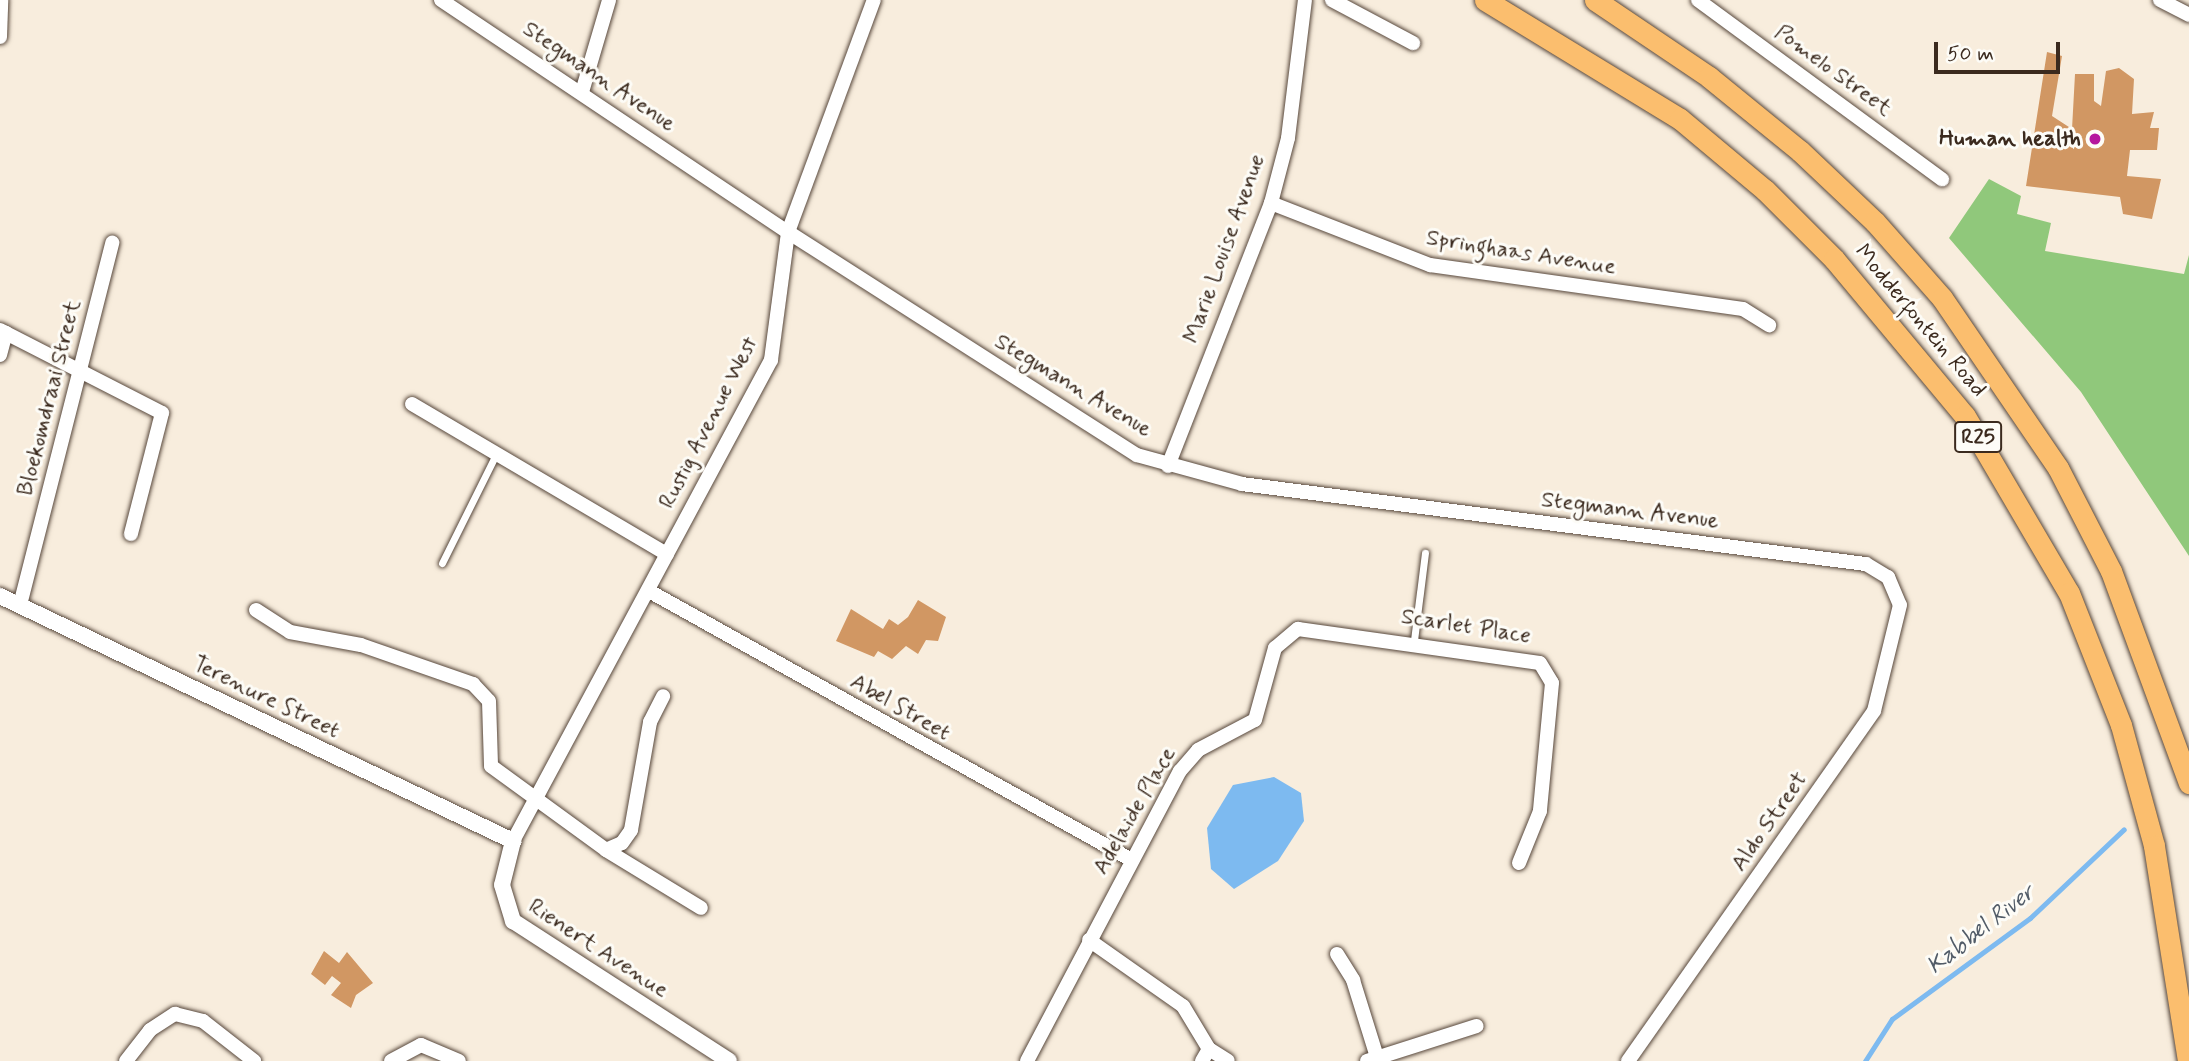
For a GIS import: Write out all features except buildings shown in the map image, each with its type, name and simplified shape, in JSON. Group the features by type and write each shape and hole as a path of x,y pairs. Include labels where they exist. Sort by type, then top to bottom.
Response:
{"main road":[{"name":"Modderfontein Road","path":"1485,0 1681,119 1765,190 1835,259 1965,416 2069,593 2122,725 2154,846 2188,1061"},
{"name":"Modderfontein Road","path":"1595,0 1709,77 1800,151 1875,222 1942,298 2058,468 2105,559 2189,783"}],"street":[{"path":"0,37 1,0"},
{"name":"Stegmann Avenue","path":"441,0 788,232 1125,447 1168,466 1242,484 1866,564 1894,587"},
{"path":"582,92 609,0"},
{"name":"Rustig Avenue West","path":"513,841 771,360 788,232 874,0"},
{"name":"Marie Louise Avenue","path":"1168,466 1271,203 1288,138 1305,0"},
{"path":"1332,0 1413,43"},
{"name":"Pomelo Street","path":"1698,0 1941,179"},
{"path":"2160,0 2189,15"},
{"name":"Springhaas Avenue","path":"1271,203 1430,265 1743,309 1769,325"},
{"name":"Bloekomdraai Street","path":"20,605 113,243"},
{"path":"0,355 3,331 151,402 165,418 131,534"},
{"path":"412,404 667,554"},
{"name":"Aldo Street","path":"1628,1061 1874,710 1900,605 1894,587"},
{"name":"Abel Street","path":"649,591 1130,859"},
{"name":"Terenure Street","path":"0,596 513,841"},
{"path":"256,610 290,632 361,645 473,684 488,701 491,765 539,795 606,850 701,908"},
{"name":"Scarlet Place","path":"1243,729 1263,708 1275,648 1298,629 1414,640 1527,656 1547,672 1552,683 1540,811 1519,863"},
{"path":"606,850 628,836 650,722 663,696"},
{"name":"Adelaide Place","path":"1027,1061 1130,859 1187,760 1243,729"},
{"name":"Rienert Avenue","path":"513,841 502,885 513,921 729,1061"},
{"path":"1089,940 1167,991 1205,1055 1228,1061"},
{"path":"1337,954 1353,980 1372,1059 1477,1026"},
{"path":"125,1061 150,1030 175,1014 203,1021 254,1061"},
{"path":"391,1061 421,1045 459,1061"}],"lane":[{"path":"442,563 496,454"},
{"path":"1414,640 1425,553"}],"green space":[{"path":"1989,179 2021,196 2017,214 2051,223 2045,251 2184,274 2189,255 2189,556 2081,392 1949,238"}],"water":[{"path":"1274,777 1301,793 1304,821 1278,861 1234,889 1211,869 1207,828 1233,785"}],"waterway":[{"name":"Kabbel River","path":"1865,1061 1892,1019 2030,918 2124,829"}],"place":[{"name":"Human health","path":"2095,139"}]}
